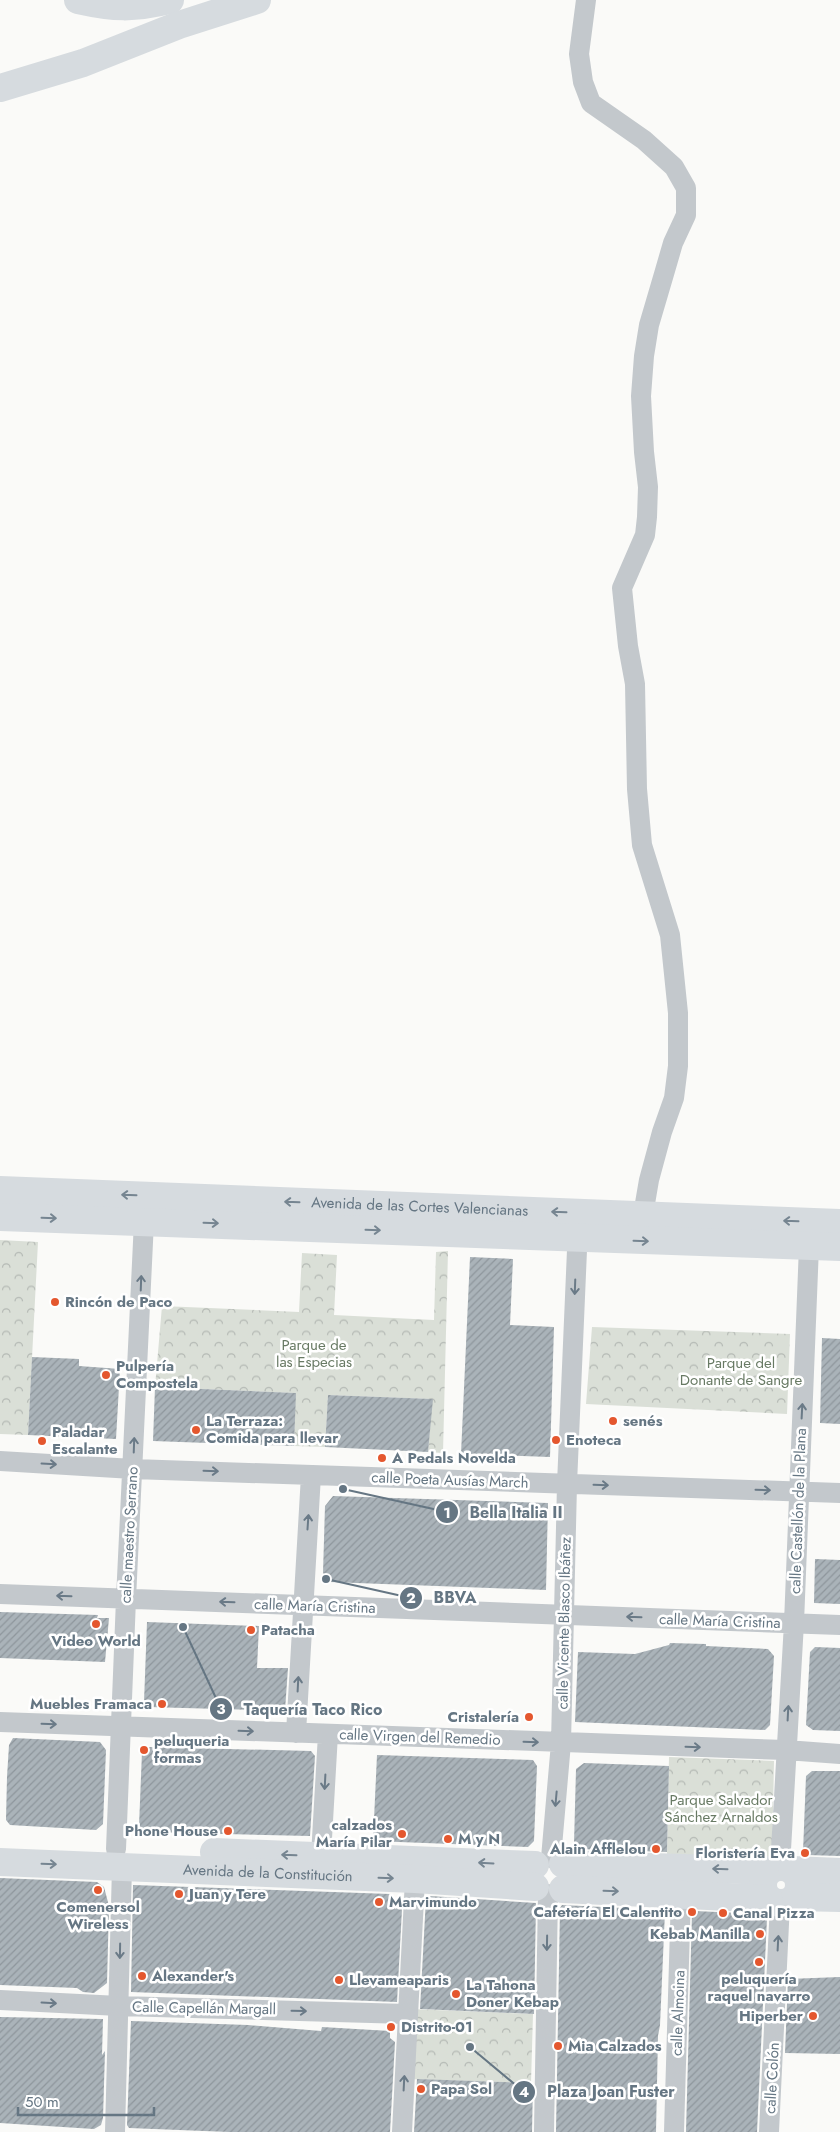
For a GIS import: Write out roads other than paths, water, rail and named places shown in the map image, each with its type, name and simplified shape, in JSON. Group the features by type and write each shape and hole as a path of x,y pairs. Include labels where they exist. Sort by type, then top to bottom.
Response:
{"street":[{"path":"78,0 113,7 143,6 170,0"},
{"path":"0,88 82,63 179,25 257,0"},
{"path":"578,1238 589,1225 617,1223 643,1215 649,1180 662,1132 674,1098 678,1066 678,1013 670,935 642,845 637,789 635,684 628,646 626,610 622,588 645,535 647,517 648,487 641,396 644,356 649,326 673,243 686,214 686,188 674,167 644,140 591,103 582,82 579,54 586,0"},
{"path":"0,108 82,63"},
{"name":"Avenida de las Cortes Valencianas","path":"0,1190 840,1223"},
{"name":"Avenida de las Cortes Valencianas","path":"0,1216 840,1247"},
{"name":"calle maestro Serrano","path":"115,2132 119,2006 119,1858 126,1599 144,1221"},
{"name":"calle Vicente Blasco Ibáñez","path":"544,2132 549,1876 561,1743 567,1484 578,1238"},
{"name":"calle Castellón de la Plana","path":"780,1869 794,1623 798,1492 810,1246"},
{"name":"calle Poeta Ausías March","path":"0,1461 133,1469 840,1493"},
{"path":"296,1733 312,1475"},
{"name":"calle María Cristina","path":"0,1594 840,1625"},
{"name":"calle Virgen del Remedio","path":"0,1722 786,1750 840,1754"},
{"path":"321,1856 328,1734"},
{"name":"Avenida de la Constitución","path":"0,1844 119,1858 415,1879 780,1869 840,1872"},
{"name":"Avenida de la Constitución","path":"0,1862 119,1858 321,1856 549,1876 681,1894 781,1900 840,1898"},
{"path":"780,1869 799,1879 800,1886 781,1900"},
{"path":"402,2132 415,1879"},
{"name":"calle Almoina","path":"674,2132 681,1894"},
{"name":"calle Colón","path":"770,2132 781,1900"},
{"name":"Calle Capellán Margall","path":"0,2000 119,2006 407,2014"}],"place":[{"name":"Rincón de Paco","path":"55,1302"},
{"name":"Pulpería Compostela","path":"106,1375"},
{"name":"senés","path":"613,1421"},
{"name":"La Terraza: Comida para llevar","path":"196,1430"},
{"name":"Enoteca","path":"556,1440"},
{"name":"Paladar Escalante","path":"42,1441"},
{"name":"A Pedals Novelda","path":"382,1458"},
{"name":"Bella Italia II","path":"343,1489"},
{"name":"BBVA","path":"326,1579"},
{"name":"Video World","path":"96,1624"},
{"name":"Taquería Taco Rico","path":"183,1627"},
{"name":"Patacha","path":"251,1630"},
{"name":"Muebles Framaca","path":"162,1704"},
{"name":"Cristalería","path":"529,1717"},
{"name":"peluqueria formas","path":"144,1750"},
{"name":"Phone House","path":"228,1831"},
{"name":"calzados María Pilar","path":"402,1834"},
{"name":"M y N","path":"448,1839"},
{"name":"Alain Afflelou","path":"656,1849"},
{"name":"Floristería Eva","path":"805,1853"},
{"name":"Comenersol Wireless","path":"98,1890"},
{"name":"Juan y Tere","path":"179,1894"},
{"name":"Marvimundo","path":"379,1902"},
{"name":"Cafetería El Calentito","path":"692,1912"},
{"name":"Canal Pizza","path":"723,1913"},
{"name":"Kebab Manilla","path":"760,1934"},
{"name":"peluquería raquel navarro","path":"759,1962"},
{"name":"Alexander's","path":"142,1976"},
{"name":"Llevameaparis","path":"339,1980"},
{"name":"La Tahona Doner Kebap","path":"456,1994"},
{"name":"Hiperber","path":"813,2016"},
{"name":"Distrito-01","path":"391,2027"},
{"name":"Mia Calzados","path":"558,2046"},
{"name":"Plaza Joan Fuster","path":"470,2047"},
{"name":"Papa Sol","path":"421,2089"}],"park label":[{"name":"Parque de las Especias","path":"314,1354"},
{"name":"Parque del Donante de Sangre","path":"741,1372"},
{"name":"Parque Salvador Sánchez Arnaldos","path":"721,1808"}]}
